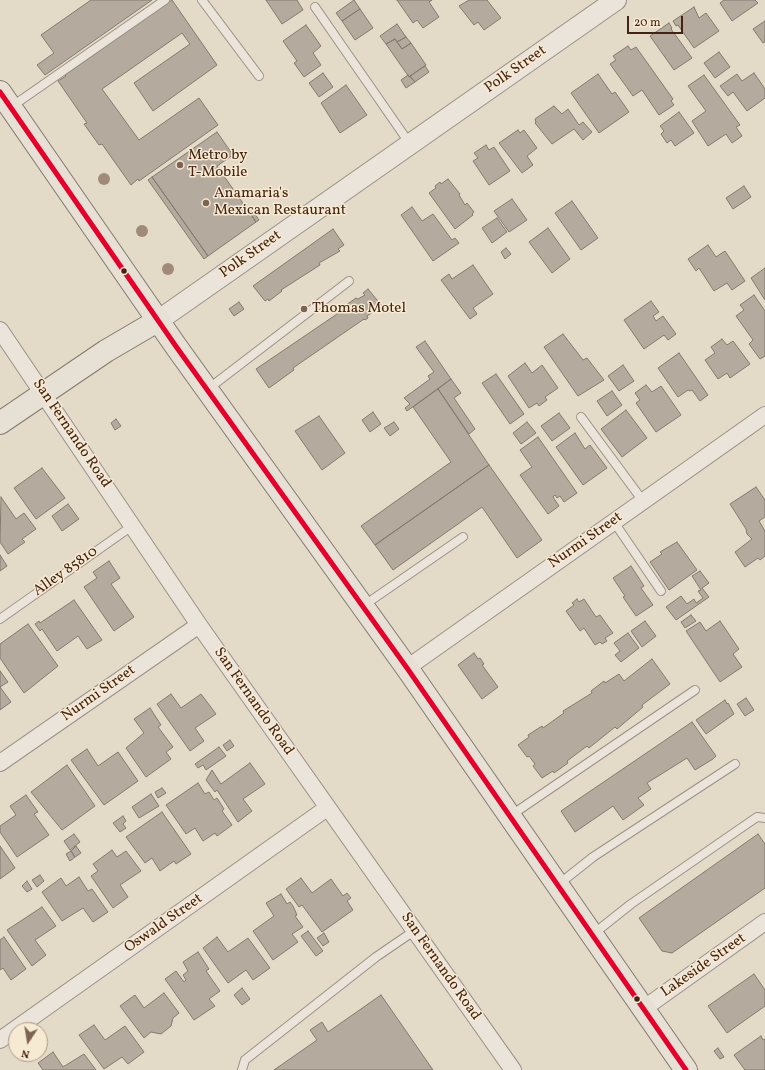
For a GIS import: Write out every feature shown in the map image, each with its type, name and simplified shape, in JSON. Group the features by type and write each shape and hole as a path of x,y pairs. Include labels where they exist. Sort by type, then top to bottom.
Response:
{"main road":[{"path":"5,100 207,389 407,668 686,1070"},
{"name":"Polk Street","path":"0,423 43,392 131,335 159,320"}],"street":[{"name":"Polk Street","path":"159,320 616,0"},
{"name":"San Fernando Road","path":"0,330 199,625 513,1070"},
{"name":"Nurmi Street","path":"407,668 765,415"},
{"name":"Nurmi Street","path":"0,763 199,625"},
{"name":"Oswald Street","path":"0,1040 327,808"},
{"name":"Lakeside Street","path":"643,1009 765,922"}],"lane":[{"path":"5,100 165,0"},
{"path":"202,0 259,76"},
{"path":"315,7 410,144"},
{"path":"207,389 349,281"},
{"path":"581,417 643,501"},
{"path":"614,522 661,591"},
{"name":"Alley 85810","path":"0,619 132,526"},
{"path":"362,607 463,537"},
{"path":"509,817 695,690"},
{"path":"557,886 592,857 735,764"},
{"path":"591,935 631,904 757,816 765,818"},
{"path":"242,1070 246,1060 376,957 414,931"}],"building":[{"path":"91,0 152,0 45,75 37,65 54,53 41,35"},
{"path":"172,0 217,65 153,111 134,83 190,44 182,33 102,89 139,140 199,98 218,125 139,181 138,179 131,185 102,144 99,145 84,124 87,123 58,81"},
{"path":"266,0 297,0 303,10 282,24"},
{"path":"354,0 360,9 342,21 336,13"},
{"path":"397,0 432,0 429,2 439,17 423,28 417,20 413,23"},
{"path":"469,0 487,0 501,18 484,30 478,22 474,25 459,6"},
{"path":"724,0 755,0 758,3 732,21 720,3"},
{"path":"694,7 699,18 706,13 719,31 694,48 678,25 676,26 673,21"},
{"path":"360,9 373,28 355,40 342,21"},
{"path":"765,21 765,42 763,43 753,29"},
{"path":"669,23 672,28 671,29 692,58 674,70 650,36"},
{"path":"397,24 406,37 397,42 395,39 386,44 380,36"},
{"path":"306,25 321,46 313,53 321,65 304,77 294,63 297,61 283,41"},
{"path":"406,37 411,43 402,49 397,42"},
{"path":"395,39 402,49 411,43 426,65 409,77 386,44"},
{"path":"628,46 631,50 636,47 673,99 671,101 674,105 659,115 642,90 633,96 610,64 616,60 613,56"},
{"path":"719,52 730,67 715,78 704,63"},
{"path":"425,66 429,72 415,82 410,76"},
{"path":"323,73 333,87 319,97 309,83"},
{"path":"754,73 765,89 765,98 747,111 733,92 728,96 720,86 737,74 742,81"},
{"path":"598,74 612,94 615,92 629,112 599,133 571,93"},
{"path":"408,75 415,82 406,88 401,80"},
{"path":"704,75 740,125 736,127 742,136 732,143 726,134 708,146 692,121 706,111 688,86"},
{"path":"346,85 367,115 340,133 321,103"},
{"path":"554,106 562,114 568,109 579,125 583,122 592,132 583,140 574,129 552,144 535,123 535,119"},
{"path":"679,112 694,133 675,146 671,140 667,143 661,134 664,131 660,126"},
{"path":"518,130 520,133 524,130 537,148 527,156 533,165 522,173 499,143"},
{"path":"217,132 233,155 217,166 256,222 208,256 152,177"},
{"path":"486,145 489,150 494,147 510,171 489,185 473,161 478,158 474,153"},
{"path":"152,177 208,256 204,259 148,180"},
{"path":"448,179 460,194 459,195 465,205 467,203 474,212 472,214 473,215 455,229 429,193 436,188 435,186 440,182 441,184"},
{"path":"744,186 751,197 733,209 726,198"},
{"path":"512,199 527,220 509,232 494,211"},
{"path":"572,201 598,238 581,250 555,213"},
{"path":"412,207 422,221 433,214 452,240 455,238 459,243 433,261 401,215"},
{"path":"251,208 259,220 256,222 248,210"},
{"path":"497,218 507,232 492,243 482,228"},
{"path":"548,228 570,259 552,273 529,242"},
{"path":"333,229 344,245 338,249 340,251 319,263 320,265 281,290 282,291 269,301 268,299 265,301 253,286"},
{"path":"708,245 716,257 725,251 745,281 732,290 727,283 714,291 699,268 696,271 688,259"},
{"path":"506,248 511,254 505,259 501,252"},
{"path":"473,265 493,294 473,308 477,314 470,319 441,280 449,274 452,279"},
{"path":"765,268 765,300 751,278"},
{"path":"368,289 382,306 367,316 368,318 365,320 364,319 293,368 294,370 269,388 256,369 340,312 339,310 356,298 358,299 365,295 363,293"},
{"path":"754,295 765,311 765,356 760,359 749,344 753,340 736,316 744,310 740,305"},
{"path":"651,301 659,312 653,316 656,321 663,316 676,334 668,340 664,335 644,349 624,320"},
{"path":"239,302 244,309 234,316 229,309"},
{"path":"563,334 583,360 587,358 604,380 578,396 544,347"},
{"path":"722,339 727,345 733,341 750,364 730,378 727,373 718,379 705,360 715,353 711,347"},
{"path":"425,341 451,379 407,411 405,408 410,404 404,398 430,379 428,376 434,372 416,347"},
{"path":"679,353 708,395 700,401 692,390 688,390 678,397 658,368"},
{"path":"525,363 532,373 542,365 558,388 545,397 547,400 539,406 537,403 529,408 508,376"},
{"path":"623,365 634,381 619,391 608,376"},
{"path":"496,374 524,414 510,424 482,383"},
{"path":"451,379 461,393 454,398 475,429 469,434 438,389"},
{"path":"646,385 652,392 661,386 681,415 656,432 636,403 640,400 635,393"},
{"path":"438,389 489,465 375,545 361,526 451,462 413,407"},
{"path":"612,391 622,405 607,416 597,401"},
{"path":"626,410 647,438 622,457 601,429"},
{"path":"373,412 381,424 370,432 362,420"},
{"path":"559,413 570,428 552,441 541,426"},
{"path":"319,416 345,453 322,470 295,431"},
{"path":"116,419 121,426 115,430 111,423"},
{"path":"394,422 399,429 390,436 384,428"},
{"path":"527,422 536,433 521,444 513,433"},
{"path":"575,433 585,449 590,445 607,468 583,485 556,447"},
{"path":"538,437 577,493 564,502 560,496 557,498 555,495 553,497 559,506 548,514 520,475 532,467 520,450"},
{"path":"489,465 542,540 517,558 482,507 393,570 375,545"},
{"path":"42,468 65,498 36,519 14,488"},
{"path":"756,487 765,500 765,517 759,521 765,531 765,556 760,560 758,558 745,567 735,552 752,539 747,534 746,529 730,504"},
{"path":"1,497 16,519 24,513 36,529 22,539 25,542 8,554 0,542"},
{"path":"68,504 79,519 62,531 52,516"},
{"path":"677,542 697,570 669,590 650,562 662,554 660,552"},
{"path":"0,555 7,566 0,571"},
{"path":"109,561 120,578 111,584 134,617 114,631 84,587 97,578 93,572"},
{"path":"631,566 644,586 641,588 653,605 636,616 623,597 625,596 613,578"},
{"path":"700,571 709,583 702,588 709,597 676,620 666,607 681,596 687,604 694,599 696,603 703,598 698,591 701,590 692,576"},
{"path":"577,599 579,602 584,599 596,617 600,615 613,633 605,638 607,641 602,644 600,642 595,645 584,628 580,631 566,611 574,605 572,603"},
{"path":"74,600 102,640 87,649 78,636 57,651 42,629 40,631 35,624 39,621 40,623"},
{"path":"691,615 696,621 685,628 681,622"},
{"path":"645,621 656,636 642,647 631,631"},
{"path":"720,621 739,649 733,654 742,667 720,682 686,631 700,622 706,631"},
{"path":"28,624 58,666 24,693 0,658 0,644"},
{"path":"628,633 639,648 621,662 615,655 620,651 614,643"},
{"path":"474,653 478,659 480,658 484,664 482,665 498,687 482,699 458,665"},
{"path":"652,659 670,684 642,705 643,707 617,729 615,727 589,748 587,746 567,761 568,763 554,773 553,771 542,778 533,766 535,764 529,756 527,757 518,745 529,737 528,735 542,726 543,728 564,713 563,711 592,693 591,691 604,681 605,683 619,674 624,681"},
{"path":"0,671 8,682 0,687"},
{"path":"0,687 11,702 0,710"},
{"path":"171,694 181,708 201,694 216,714 195,728 204,741 190,751 157,704"},
{"path":"746,698 754,710 745,716 737,704"},
{"path":"725,700 734,714 706,734 696,720"},
{"path":"150,708 161,725 158,727 173,747 166,752 171,759 146,777 126,748 144,733 134,719"},
{"path":"692,722 716,756 713,759 695,770 687,758 647,783 651,789 638,798 644,805 623,820 613,806 575,832 561,811"},
{"path":"230,740 234,746 227,751 223,745"},
{"path":"219,747 226,756 206,770 203,765 198,768 195,764"},
{"path":"87,749 98,766 118,752 138,781 104,805 71,760"},
{"path":"250,763 265,784 243,799 252,811 238,822 217,790 215,792 206,780 212,770 221,784"},
{"path":"67,765 95,806 62,830 31,792"},
{"path":"198,783 205,794 209,792 214,800 217,798 224,809 222,811 232,825 217,836 215,833 203,841 195,828 186,834 166,805"},
{"path":"162,788 166,793 158,798 155,792"},
{"path":"151,794 159,806 139,818 132,807"},
{"path":"26,795 38,812 34,814 49,835 17,857 0,832 0,826 16,815 10,806"},
{"path":"162,812 191,854 176,864 174,861 160,871 152,858 145,863 126,837"},
{"path":"123,816 126,821 123,824 126,828 120,832 113,823"},
{"path":"74,834 80,842 70,850 64,841"},
{"path":"758,834 765,844 765,888 672,953 662,951 639,918"},
{"path":"0,846 15,868 0,879"},
{"path":"76,846 81,853 75,857 71,851"},
{"path":"112,850 117,857 126,851 141,871 120,885 128,897 113,908 91,876 98,871 93,864"},
{"path":"71,851 75,857 70,861 66,854"},
{"path":"40,875 44,881 37,887 32,880"},
{"path":"79,877 88,891 92,889 108,912 93,922 83,908 62,921 42,892 61,878 66,886"},
{"path":"301,878 312,893 331,879 343,896 347,893 351,898 347,901 353,910 322,932 302,905 299,907 286,889"},
{"path":"27,881 32,889 27,892 22,886"},
{"path":"281,894 287,904 290,902 293,906 297,915 295,916 303,927 292,934 298,942 273,960 253,931 274,916 266,903"},
{"path":"42,907 56,926 35,940 46,955 32,966 7,930"},
{"path":"308,931 323,951 316,956 301,936"},
{"path":"324,933 329,942 323,946 317,938"},
{"path":"4,937 26,969 11,980 3,968 0,970 0,940"},
{"path":"217,937 228,952 248,938 270,968 253,980 246,970 228,983 203,948"},
{"path":"198,952 209,969 206,971 220,991 209,999 215,1006 194,1020 165,979 176,971 184,982 186,980 183,975 188,971 183,962"},
{"path":"754,974 765,990 765,1006 727,1033 708,1006"},
{"path":"242,988 250,999 242,1005 234,995"},
{"path":"164,993 179,1013 173,1018 171,1026 161,1034 151,1032 144,1038 120,1006 135,995 144,1008"},
{"path":"381,995 433,1070 274,1070 317,1040 310,1030 322,1022 328,1032"},
{"path":"94,1025 105,1040 125,1026 144,1052 128,1064 122,1057 104,1069 79,1035"},
{"path":"761,1036 763,1040 765,1039 765,1070 745,1070 734,1055"},
{"path":"718,1048 724,1057 720,1059 714,1051"},
{"path":"53,1052 63,1067 84,1054 96,1070 43,1070 38,1063 48,1062 48,1056"}],"transit line":[{"path":"0,92 175,345 407,668 686,1070"}],"place":[{"name":"Metro by T-Mobile","path":"180,165"},
{"name":"Anamaria's Mexican Restaurant","path":"206,203"},
{"name":"Thomas Motel","path":"304,309"}]}
